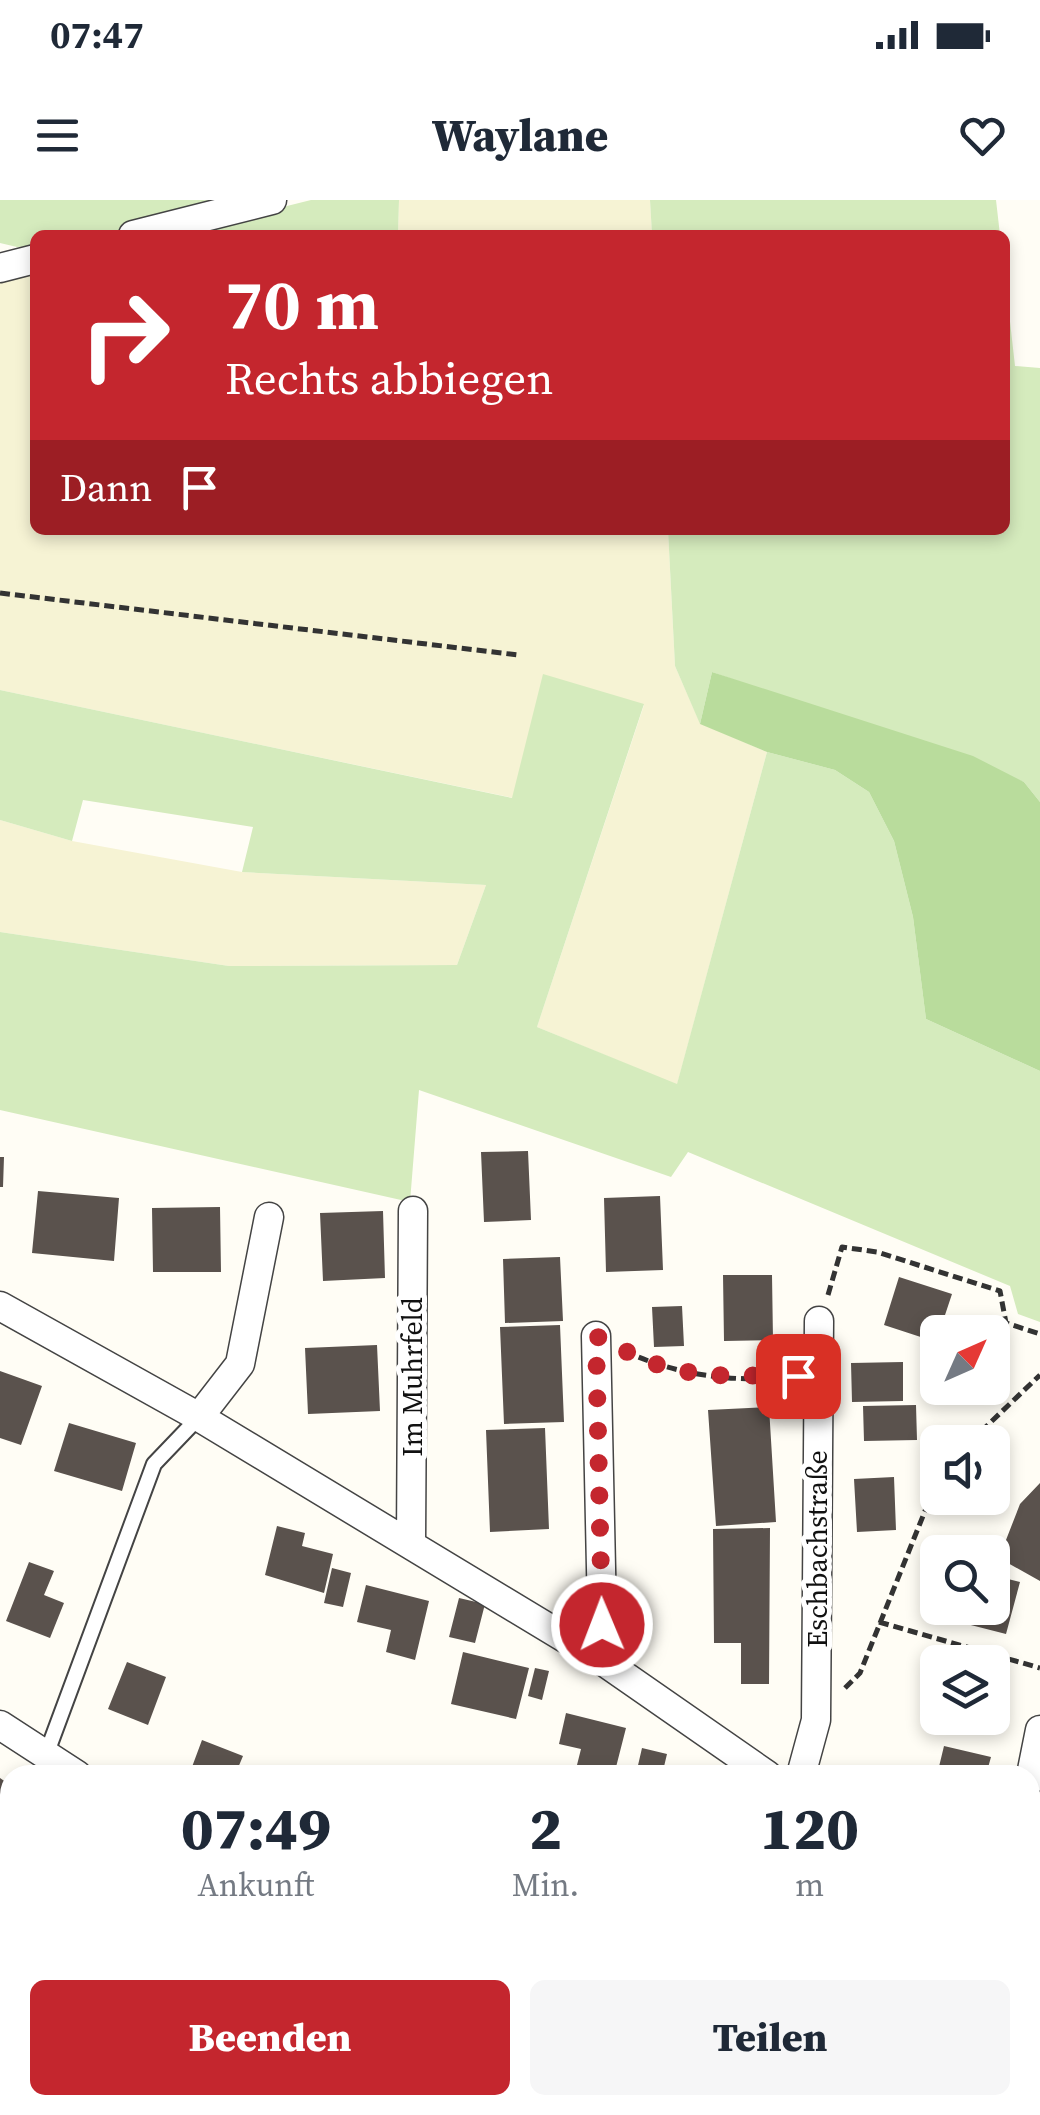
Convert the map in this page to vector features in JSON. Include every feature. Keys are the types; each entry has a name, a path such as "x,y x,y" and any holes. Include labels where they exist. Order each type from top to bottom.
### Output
{"street":[{"path":"153,230 272,200"},
{"path":"0,268 30,261"},
{"name":"Im Muhrfeld","path":"411,1544 413,1210"},
{"path":"199,1417 240,1364 269,1217"},
{"path":"0,1306 199,1417 411,1544 603,1661 754,1765"},
{"name":"Eschbachstraße","path":"804,1765 816,1720 819,1322"},
{"path":"596,1336 603,1661"},
{"path":"0,1725 62,1765"},
{"path":"1033,1765 1040,1730"}],"lane":[{"path":"46,1755 154,1464 199,1417"}],"path":[{"path":"0,593 518,655"},
{"path":"819,1322 842,1247 877,1252 1000,1291 1006,1323 1040,1334"},
{"path":"596,1336 647,1362 701,1375 778,1378 819,1374"},
{"path":"988,1425 1040,1376"},
{"path":"816,1720 860,1672 923,1515"},
{"path":"880,1622 1040,1668"}],"shaded area":[{"path":"399,200 650,200 652,230 398,230"},
{"path":"30,273 30,535 668,535 675,666 700,723 767,752 677,1085 537,1027 644,705 513,798 0,690 0,280"},
{"path":"0,820 72,841 242,872 486,885 457,965 229,966 0,932"}],"green space":[{"path":"0,200 231,200 120,230 30,230 30,246 0,243"},
{"path":"311,200 399,200 398,230 190,230"},
{"path":"650,200 996,200 999,230 652,230"},
{"path":"1010,322 1015,366 1040,368 1040,802 1024,782 712,672 700,724 675,666 668,535 1010,535"},
{"path":"712,672 973,756 1024,782 1040,802 1040,1071 926,1019 913,917 894,841 869,792 835,770 767,752 700,724"},
{"path":"543,674 644,704 537,1027 677,1084 767,752 835,770 869,792 894,841 913,917 926,1019 1040,1071 1040,1322 1018,1314 1010,1286 688,1152 671,1177 419,1090 410,1202 0,1110 0,932 229,966 457,965 486,885 242,872 253,827 83,800 72,841 0,820 0,690 512,798"}],"building":[{"path":"528,1151 531,1220 484,1222 481,1152"},
{"path":"0,1157 4,1157 3,1187 0,1187"},
{"path":"38,1191 119,1198 114,1261 32,1253"},
{"path":"660,1196 663,1270 606,1272 604,1198"},
{"path":"220,1207 221,1272 153,1272 152,1208"},
{"path":"383,1211 385,1278 323,1281 320,1213"},
{"path":"560,1257 563,1321 505,1323 503,1259"},
{"path":"723,1275 772,1275 773,1340 724,1341"},
{"path":"899,1277 952,1294 945,1315 920,1315 920,1337 884,1325"},
{"path":"682,1306 684,1346 654,1347 652,1307"},
{"path":"560,1325 564,1422 504,1424 500,1327"},
{"path":"377,1345 380,1411 308,1414 305,1348"},
{"path":"903,1362 903,1401 852,1402 851,1363"},
{"path":"0,1371 42,1386 21,1445 0,1438"},
{"path":"916,1405 917,1440 864,1441 863,1406"},
{"path":"769,1407 776,1522 716,1526 708,1410"},
{"path":"69,1423 136,1443 122,1491 54,1471"},
{"path":"545,1428 549,1529 490,1532 486,1430"},
{"path":"894,1477 896,1530 857,1532 854,1479"},
{"path":"1040,1483 1040,1581 1010,1564 1008,1535 1020,1504"},
{"path":"277,1526 305,1533 302,1546 333,1554 324,1593 265,1575"},
{"path":"770,1528 769,1684 741,1684 741,1643 714,1643 713,1529"},
{"path":"29,1562 54,1571 44,1595 64,1603 50,1638 6,1621"},
{"path":"332,1568 351,1573 343,1607 324,1603"},
{"path":"1010,1580 1020,1582 1010,1619"},
{"path":"366,1585 429,1601 415,1660 386,1652 391,1630 357,1622"},
{"path":"459,1598 485,1604 475,1643 449,1637"},
{"path":"971,1625 1008,1625 1006,1634"},
{"path":"463,1652 529,1668 516,1719 451,1704"},
{"path":"127,1662 166,1677 148,1725 108,1709"},
{"path":"535,1668 549,1671 542,1700 528,1696"},
{"path":"566,1713 626,1728 617,1765 577,1765 581,1749 559,1744"},
{"path":"202,1740 243,1756 239,1765 193,1765"},
{"path":"944,1746 991,1757 989,1765 939,1765"},
{"path":"642,1748 667,1754 664,1765 638,1765"}],"route":[{"path":"602,1625 596,1336 647,1362 701,1375 798,1376"}]}
